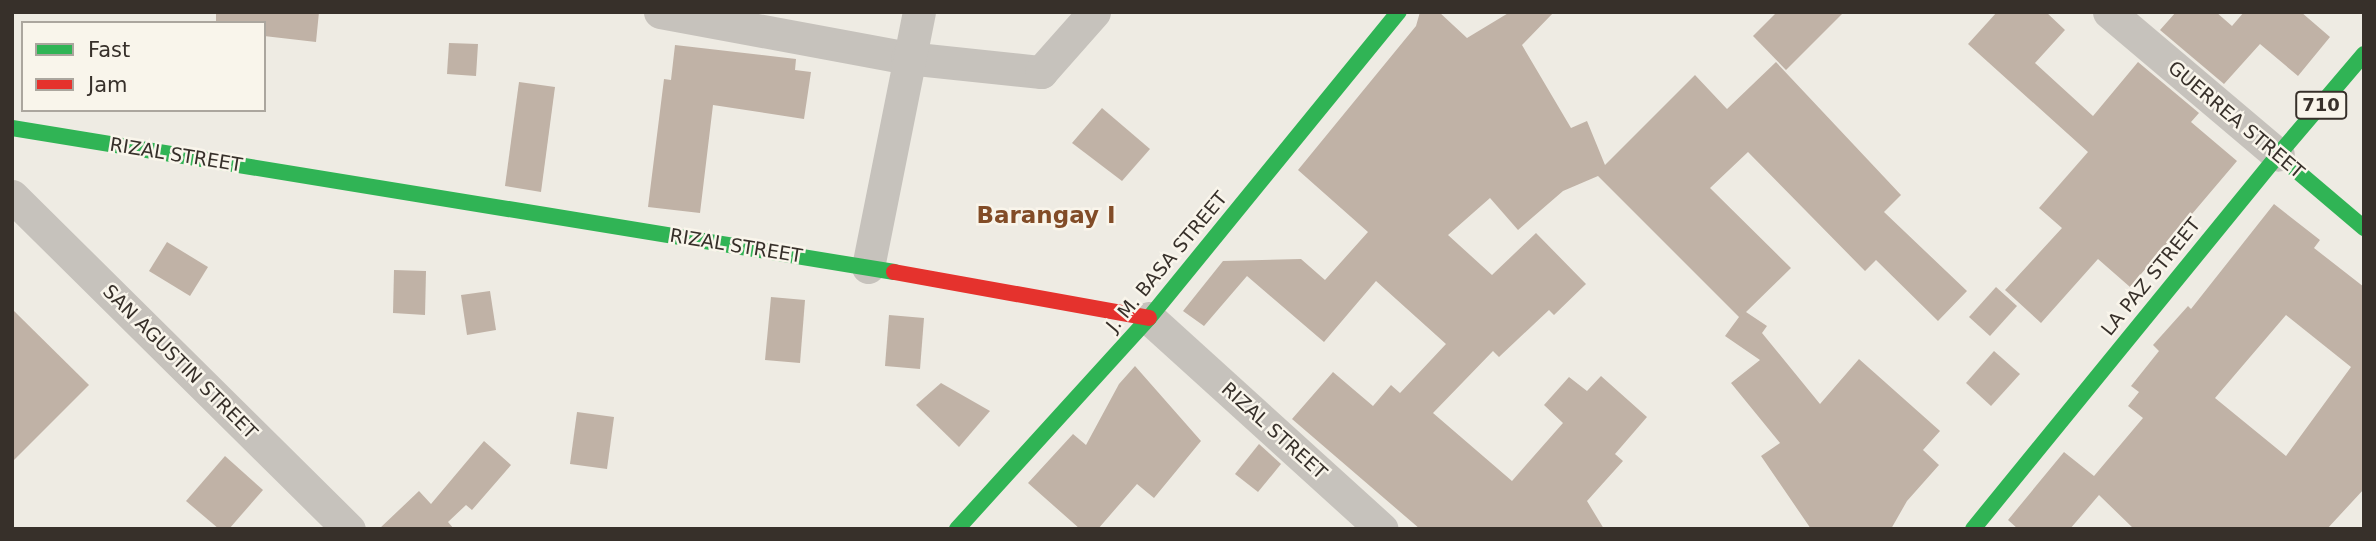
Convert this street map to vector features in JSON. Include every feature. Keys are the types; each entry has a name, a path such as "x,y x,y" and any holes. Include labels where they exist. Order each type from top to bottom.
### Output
{"street":[{"path":"660,12 728,17 907,58 1041,72 1094,12"},
{"path":"868,267 907,58 919,12"},
{"name":"J. M. BASA STREET","path":"957,529 1149,318 1399,12"},
{"name":"GUERREA STREET","path":"2109,12 2364,228"},
{"name":"LA PAZ STREET","path":"1973,529 2364,54"},
{"name":"RIZAL STREET","path":"12,128 868,267 1149,318 1382,529"},
{"name":"SAN AGUSTIN STREET","path":"12,196 349,529"}],"building":[{"path":"216,12 319,12 316,42 266,36 266,21 216,21"},
{"path":"1420,12 1439,12 1467,38 1510,12 1554,12 1522,45 1571,128 1587,121 1605,165 1695,75 1727,109 1776,62 1901,195 1884,212 1967,291 1938,321 1876,260 1865,271 1748,152 1710,188 1791,268 1746,312 1767,326 1762,333 1820,404 1859,359 1940,431 1923,450 1939,465 1907,501 1891,529 1811,529 1761,456 1780,443 1731,383 1760,360 1725,336 1739,317 1598,176 1563,191 1518,230 1490,198 1448,235 1492,275 1536,233 1586,284 1554,315 1549,310 1499,357 1493,351 1433,413 1512,481 1563,423 1544,405 1569,377 1587,391 1601,376 1647,417 1615,454 1623,461 1587,501 1604,529 1420,529 1292,419 1333,372 1373,406 1391,385 1400,393 1446,344 1376,281 1324,342 1247,276 1204,326 1183,311 1223,261 1301,259 1325,280 1368,232 1298,170 1416,26"},
{"path":"1777,12 1844,12 1786,70 1753,36"},
{"path":"1997,12 2046,12 2065,30 2035,63 2093,116 2138,62 2199,113 2191,122 2237,161 2130,287 2098,259 2041,323 2005,290 2062,228 2039,208 2088,152 1968,44"},
{"path":"2176,12 2216,12 2232,26 2244,12 2301,12 2330,37 2298,76 2260,44 2224,84 2160,30"},
{"path":"449,43 478,44 476,76 447,74"},
{"path":"675,45 796,59 795,70 811,72 804,119 713,105 700,213 648,207 664,79 671,80"},
{"path":"519,82 555,87 541,192 505,186"},
{"path":"1102,108 1150,149 1122,181 1072,143"},
{"path":"2274,204 2320,240 2314,248 2364,287 2364,489 2327,529 2134,529 2099,495 2070,529 2018,529 2008,520 2064,452 2094,476 2143,418 2128,406 2139,392 2131,386 2159,351 2153,345 2188,306 2191,309","holes":["2286,315 2351,367 2286,456 2215,398"]},
{"path":"167,242 208,267 190,296 149,271"},
{"path":"394,270 426,271 425,315 393,313"},
{"path":"1996,287 2017,306 1990,336 1969,317"},
{"path":"490,291 496,330 467,335 461,295"},
{"path":"771,297 805,300 800,363 765,360"},
{"path":"12,309 89,385 12,462"},
{"path":"889,315 924,318 920,369 885,366"},
{"path":"1994,351 2020,374 1991,406 1966,383"},
{"path":"1135,366 1201,441 1154,498 1137,484 1098,529 1080,529 1028,483 1073,434 1086,445 1119,384"},
{"path":"941,383 990,411 959,447 916,405"},
{"path":"577,412 614,417 607,469 570,464"},
{"path":"484,441 511,465 472,510 466,505 448,522 454,529 379,529 419,491 431,504"},
{"path":"1259,444 1281,464 1258,492 1235,474"},
{"path":"225,456 263,490 229,529 219,529 186,501"}],"traffic: fast":[{"path":"957,529 1149,318 1399,12"},
{"path":"2364,54 2278,155 2364,228"},
{"path":"12,128 894,272"},
{"path":"1973,529 2278,155"}],"traffic: jam":[{"path":"894,272 1149,318"}],"district":[{"name":"Barangay I","path":"1046,215"}]}
